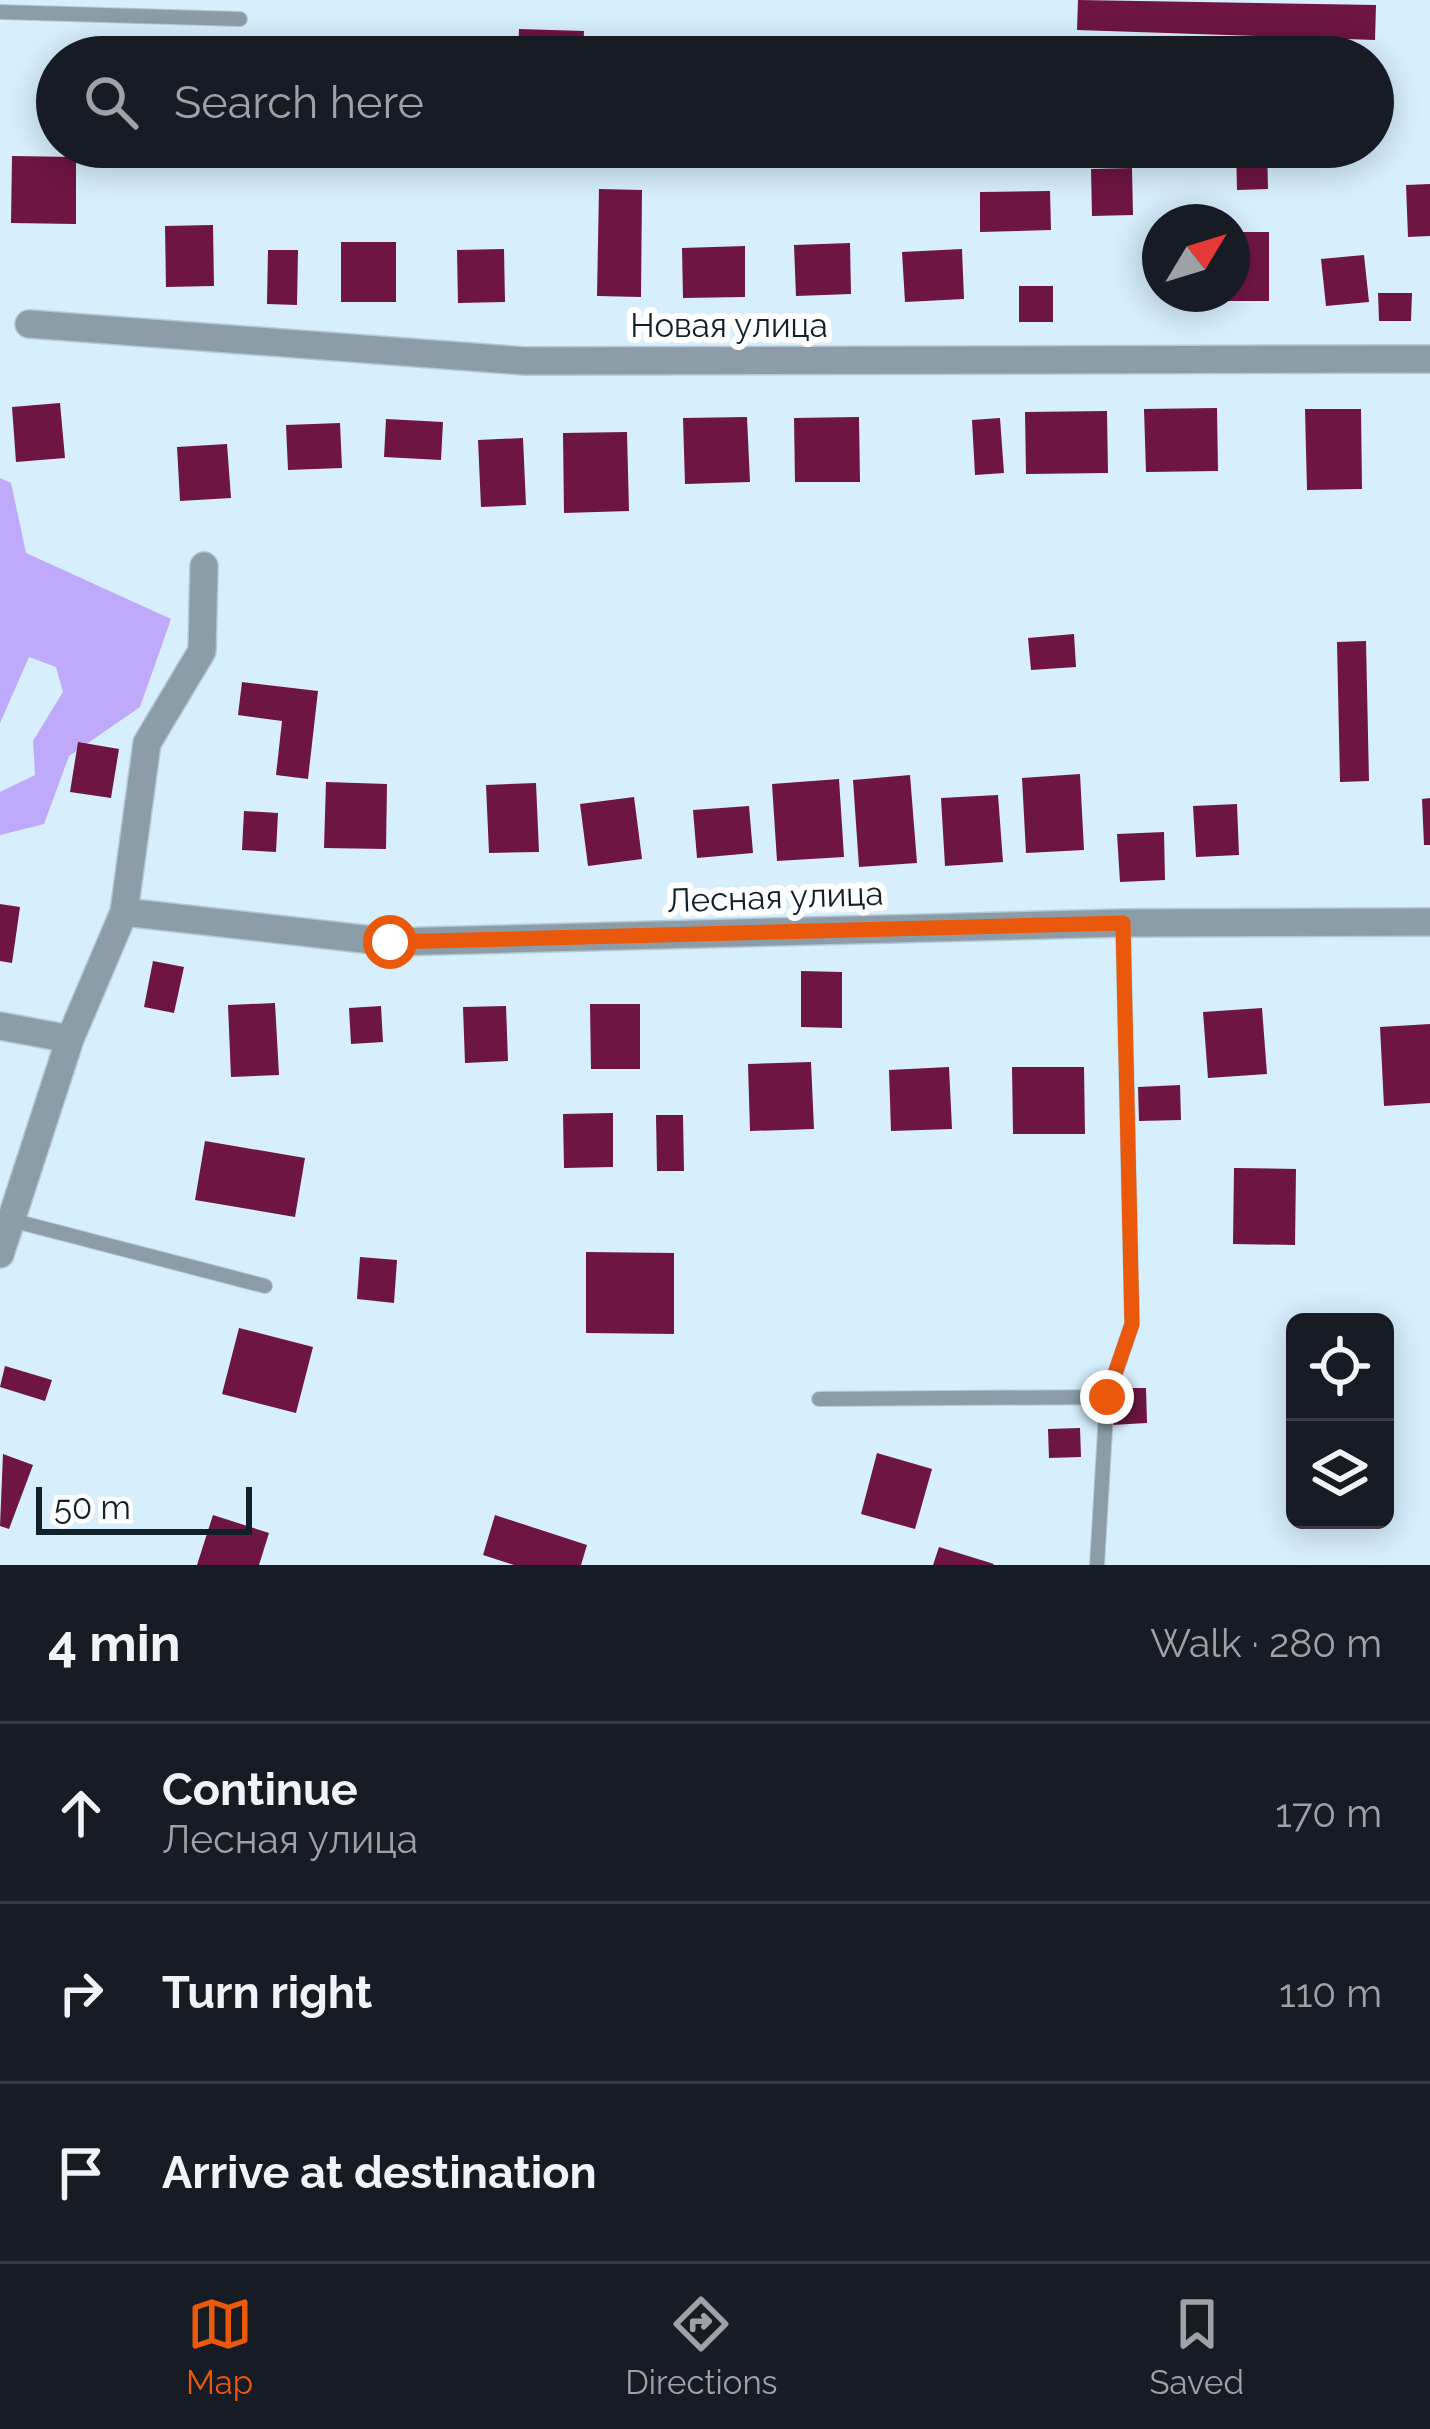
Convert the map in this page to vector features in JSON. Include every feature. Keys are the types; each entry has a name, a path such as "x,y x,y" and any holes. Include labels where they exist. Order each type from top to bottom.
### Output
{"street":[{"name":"Новая улица","path":"29,324 525,361 1430,359"},
{"path":"0,1254 70,1039 124,912 147,742 202,651 204,566"},
{"name":"Лесная улица","path":"124,912 390,942 1123,923 1430,922"},
{"path":"0,1026 70,1039"}],"lane":[{"path":"0,12 240,19"},
{"path":"1096,1565 1107,1397 1132,1324 1123,923"},
{"path":"11,1220 266,1286"},
{"path":"819,1399 1107,1397"}],"shaded area":[{"path":"0,478 11,483 26,553 171,619 140,707 69,756 44,824 0,835 0,792 35,775 33,741 63,692 56,667 29,657 0,723"}],"building":[{"path":"1078,0 1376,5 1375,36 1077,30"},
{"path":"519,29 584,31 584,36 519,36"},
{"path":"12,156 36,156 36,168 76,168 76,224 11,223"},
{"path":"1132,168 1133,215 1092,216 1091,169"},
{"path":"1236,168 1268,168 1268,189 1237,190"},
{"path":"1430,184 1430,236 1408,237 1406,185"},
{"path":"599,189 642,190 641,297 597,296"},
{"path":"1050,191 1051,230 980,232 980,192"},
{"path":"213,225 214,286 166,287 165,226"},
{"path":"1250,232 1269,232 1269,301 1250,301"},
{"path":"341,242 396,242 396,302 341,302"},
{"path":"850,243 851,294 796,296 794,245"},
{"path":"745,246 745,297 683,298 682,248"},
{"path":"504,249 505,302 458,303 457,250"},
{"path":"962,249 964,299 905,302 902,252"},
{"path":"268,250 298,250 297,305 267,304"},
{"path":"1364,255 1369,302 1326,306 1321,259"},
{"path":"1019,286 1053,286 1053,322 1019,322"},
{"path":"1378,293 1412,293 1411,321 1379,321"},
{"path":"60,403 65,458 16,462 12,407"},
{"path":"1217,408 1218,471 1146,472 1144,409"},
{"path":"1305,409 1361,409 1362,489 1307,490"},
{"path":"1107,411 1108,473 1026,474 1025,412"},
{"path":"747,417 750,482 685,484 683,418"},
{"path":"859,417 860,482 795,482 794,418"},
{"path":"1000,418 1004,473 975,475 972,420"},
{"path":"386,419 443,422 441,460 384,457"},
{"path":"340,423 342,468 288,470 286,425"},
{"path":"627,432 629,511 564,513 563,433"},
{"path":"523,438 526,505 481,507 478,440"},
{"path":"227,444 231,498 180,501 177,447"},
{"path":"1074,634 1076,667 1031,670 1028,638"},
{"path":"1366,641 1369,781 1340,782 1337,642"},
{"path":"242,682 318,691 308,779 276,775 282,721 238,715"},
{"path":"78,742 119,749 111,798 70,792"},
{"path":"1080,774 1084,850 1026,853 1022,778"},
{"path":"910,775 917,863 859,867 853,780"},
{"path":"839,779 844,857 777,861 772,784"},
{"path":"326,782 387,784 386,849 324,848"},
{"path":"536,783 539,852 489,853 486,785"},
{"path":"998,795 1003,862 945,866 941,798"},
{"path":"634,797 642,859 588,866 580,804"},
{"path":"1430,798 1430,845 1424,845 1422,799"},
{"path":"1237,804 1239,855 1196,857 1193,806"},
{"path":"749,806 753,853 697,858 693,810"},
{"path":"244,811 278,813 276,852 242,850"},
{"path":"1164,832 1165,880 1120,882 1117,834"},
{"path":"0,904 20,907 12,963 0,961"},
{"path":"153,961 184,967 174,1013 144,1007"},
{"path":"801,971 842,972 842,1028 801,1027"},
{"path":"275,1003 279,1075 231,1077 228,1005"},
{"path":"590,1004 640,1004 640,1069 591,1069"},
{"path":"381,1006 383,1042 351,1044 349,1008"},
{"path":"506,1006 508,1061 465,1063 463,1007"},
{"path":"1262,1008 1267,1074 1208,1078 1203,1012"},
{"path":"1430,1024 1430,1103 1384,1106 1380,1027"},
{"path":"811,1062 814,1129 750,1131 748,1064"},
{"path":"949,1067 952,1129 891,1131 889,1070"},
{"path":"1012,1067 1084,1067 1085,1134 1013,1134"},
{"path":"1180,1085 1181,1120 1139,1121 1138,1087"},
{"path":"613,1113 613,1167 564,1168 563,1114"},
{"path":"656,1115 683,1115 684,1171 657,1171"},
{"path":"205,1141 305,1158 295,1217 195,1200"},
{"path":"1234,1168 1296,1169 1295,1245 1233,1244"},
{"path":"586,1252 674,1253 674,1334 586,1333"},
{"path":"360,1257 397,1260 394,1303 357,1299"},
{"path":"239,1328 313,1347 296,1413 222,1394"},
{"path":"5,1366 52,1380 45,1401 0,1387"},
{"path":"1112,1388 1146,1388 1147,1423 1112,1425"},
{"path":"1080,1428 1081,1457 1049,1458 1048,1429"},
{"path":"877,1453 932,1469 915,1529 861,1514"},
{"path":"3,1454 33,1465 9,1529 0,1526"},
{"path":"213,1515 269,1533 259,1565 197,1565"},
{"path":"495,1515 587,1545 581,1565 514,1565 483,1555"},
{"path":"939,1547 994,1564 933,1565"}],"route":[{"path":"390,942 1123,923 1132,1324 1107,1397"}]}
